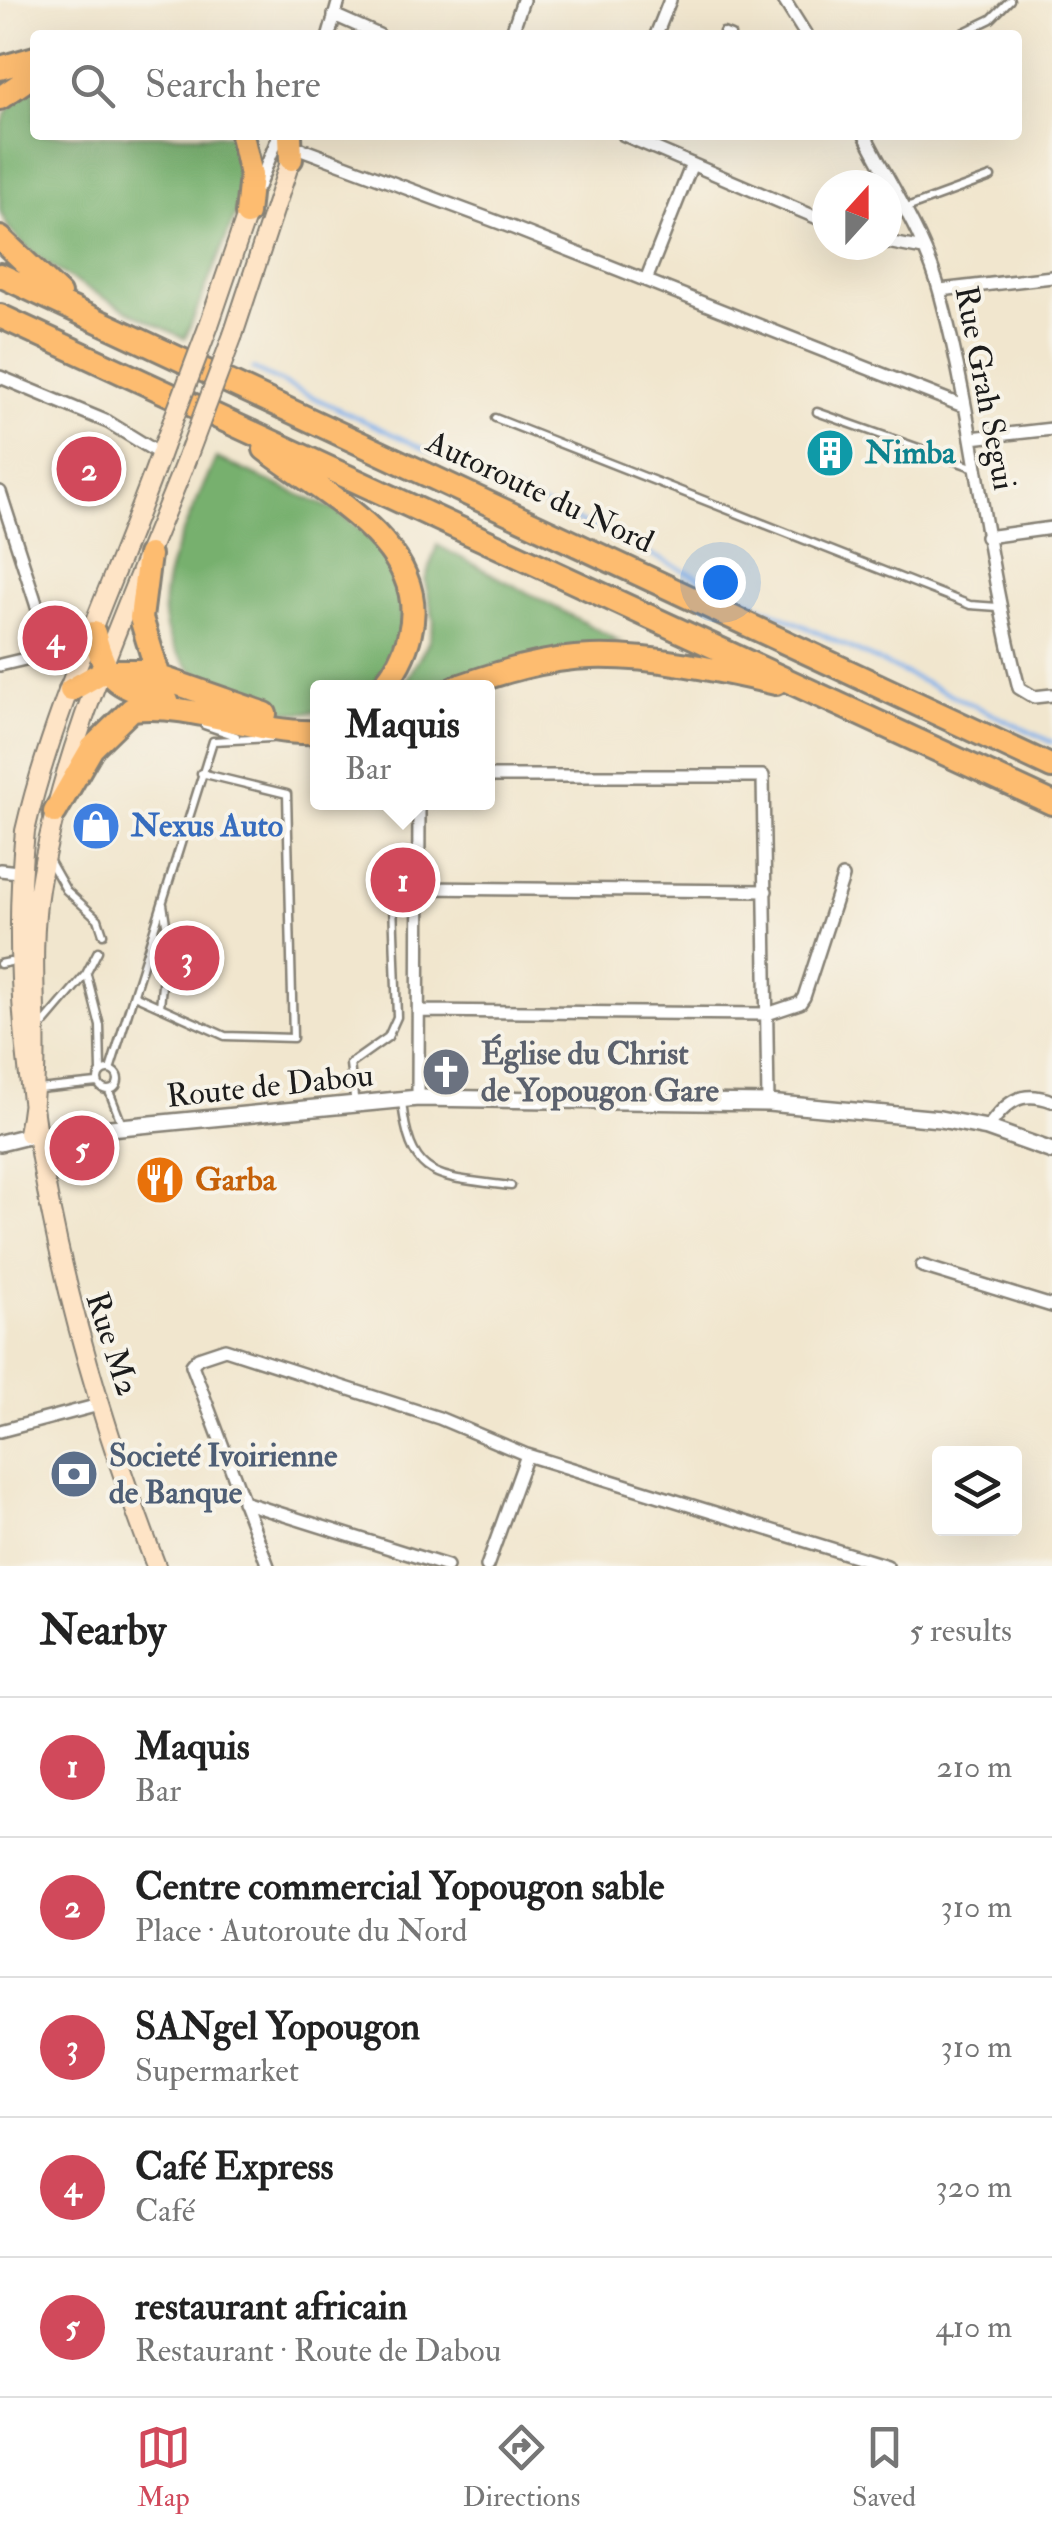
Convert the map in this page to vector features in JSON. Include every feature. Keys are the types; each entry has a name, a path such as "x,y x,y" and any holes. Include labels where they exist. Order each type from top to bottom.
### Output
{"highway":[{"path":"0,68 30,59"},
{"path":"0,98 30,77"},
{"path":"243,140 250,175 247,214"},
{"path":"0,238 81,312"},
{"name":"Autoroute du Nord","path":"0,275 1052,767"},
{"name":"Autoroute du Nord","path":"0,316 814,690 1052,804"},
{"path":"235,426 374,531 404,572 414,616 398,666 387,680"},
{"path":"149,555 141,618 158,674"},
{"path":"94,633 104,671 129,688 201,719"},
{"path":"478,680 501,672 591,656 640,659 814,690"},
{"path":"72,690 104,671 158,674 271,716 310,718"},
{"path":"55,812 78,770 114,723 132,709 152,706 201,719 308,733"}],"main road":[{"path":"28,1136 38,1089 33,1036 33,943 55,812 104,671 233,336 295,144"},
{"name":"Rue M2","path":"156,1566 63,1291 15,1085 5,963 9,871 43,764 247,214"}],"street":[{"path":"329,27 339,0"},
{"path":"512,30 523,0"},
{"path":"658,30 670,0"},
{"path":"784,0 803,30"},
{"path":"247,214 277,140"},
{"path":"636,140 812,216"},
{"name":"Rue Grah Segui","path":"868,140 882,170"},
{"path":"295,144 963,406"},
{"path":"646,280 692,164"},
{"name":"Rue Grah Segui","path":"902,209 940,290 998,607 1019,688 1025,695 1052,695"},
{"path":"902,245 922,249"},
{"path":"940,290 1052,277"},
{"path":"0,377 108,422 162,450"},
{"path":"970,438 1052,429"},
{"path":"0,492 50,647 46,654 0,665"},
{"path":"986,537 1052,528"},
{"path":"495,776 763,776 768,1103"},
{"path":"410,1099 419,1012 419,810"},
{"path":"419,1012 767,1014 800,1003 804,997 843,877"},
{"path":"419,888 766,891"},
{"path":"986,1128 1008,1102 1025,1094 1052,1101"},
{"name":"Route de Dabou","path":"0,1143 28,1136 410,1099 768,1103 940,1119 986,1128 1052,1151"},
{"name":"Route de Dabou","path":"0,1128 28,1136"},
{"path":"922,1266 1052,1306"},
{"path":"268,1566 192,1366 198,1358 225,1350 439,1418 527,1455 887,1566"},
{"path":"0,1431 99,1405"},
{"path":"487,1566 527,1455"},
{"path":"243,1502 447,1566"}],"lane":[{"path":"968,30 991,19 1010,0"},
{"path":"902,209 992,177"},
{"path":"817,412 974,468"},
{"path":"494,418 970,605 998,607"},
{"path":"201,719 236,737"},
{"path":"98,1083 134,995 213,741 201,719"},
{"path":"213,741 308,733"},
{"path":"134,995 224,1036 294,1038 287,794 201,773"},
{"path":"46,853 66,890 98,919 103,934"},
{"path":"160,1007 166,942 162,898"},
{"path":"356,1106 350,1064 388,1037 398,1018 393,903"},
{"path":"153,932 166,942"},
{"path":"33,1036 86,974 98,951"},
{"path":"86,974 100,1026 105,1071 118,1083 109,1091"},
{"path":"38,1089 98,1083 109,1091 124,1128"},
{"path":"410,1099 411,1151 422,1168 437,1176 512,1186"}],"green space":[{"path":"30,90 30,140 235,140 245,174 238,209 185,339 79,284 27,247 9,228 0,209 0,149 4,118"},
{"path":"216,458 337,511 370,537 400,576 402,643 377,680 310,680 310,712 293,712 245,700 190,668 171,642 164,614 166,584 187,522"},
{"path":"437,545 619,641 503,665 456,680 407,680 428,643 434,622 425,581"}],"waterway":[{"path":"253,369 1052,742"}],"place":[{"name":"Nimba","path":"830,453"},
{"name":"Centre commercial Yopougon sable","path":"89,469"},
{"name":"Café Express","path":"55,638"},
{"name":"Nexus Auto","path":"96,826"},
{"name":"Maquis","path":"403,880"},
{"name":"SANgel Yopougon","path":"187,958"},
{"name":"Église du Christ de Yopougon Gare","path":"446,1072"},
{"name":"restaurant africain","path":"82,1148"},
{"name":"Garba","path":"160,1180"},
{"name":"Societé Ivoirienne de Banque","path":"74,1474"}]}
